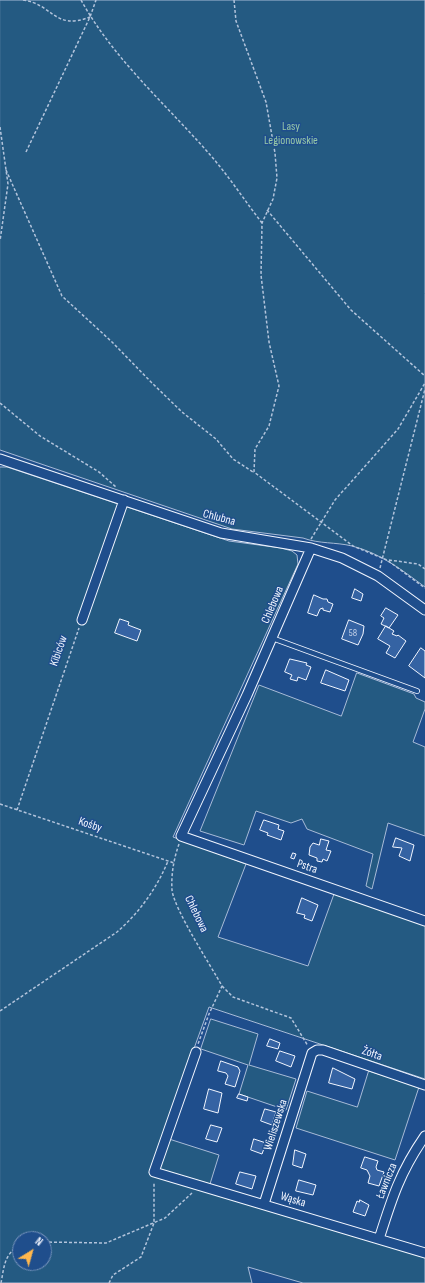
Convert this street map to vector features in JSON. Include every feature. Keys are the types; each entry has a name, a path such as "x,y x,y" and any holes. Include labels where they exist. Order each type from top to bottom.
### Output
{"street":[{"name":"Chlubna","path":"0,459 221,533 309,547 342,558 378,576 425,610"},
{"path":"82,620 124,500"},
{"name":"Chlebowa","path":"181,836 272,638 309,547"},
{"name":"Pstra","path":"181,836 425,921"},
{"name":"Żółta","path":"312,1053 317,1050 323,1050 425,1085"},
{"path":"154,1172 196,1052"},
{"name":"Wieliszewska","path":"264,1204 312,1053"},
{"name":"Ławnicza","path":"379,1239 395,1188 409,1159 425,1136"},
{"name":"Wąska","path":"154,1172 425,1253"}],"lane":[{"path":"272,638 418,691"}],"path":[{"path":"23,0 32,1 62,20 77,22 90,17"},
{"path":"81,0 90,17 129,68 212,158 262,223"},
{"path":"26,152 90,17 96,0"},
{"path":"234,0 236,21 266,102 275,153 277,178 272,199 262,223 261,275 269,342 279,386 269,426 255,449 254,472"},
{"path":"0,128 8,184 0,241"},
{"path":"6,170 62,296 112,342 157,388 216,439 233,459 254,472 354,546 387,560 425,588"},
{"path":"267,210 351,310 425,376"},
{"path":"309,547 321,522 335,500 398,428 425,383"},
{"path":"378,576 425,389"},
{"path":"0,403 40,436 99,472 116,487"},
{"path":"387,560 418,564 425,569"},
{"name":"Kibiców","path":"17,810 82,620"},
{"name":"Kośby","path":"0,804 174,863"},
{"name":"Chlebowa","path":"181,836 174,863 172,891 181,913 222,986"},
{"path":"0,1011 112,935 133,918 162,876 168,861"},
{"path":"196,1052 209,1014 222,986 233,997 291,1018 312,1053"},
{"path":"109,1283 113,1275 141,1257 154,1223 154,1172"},
{"path":"52,1242 106,1243 164,1218 199,1186"},
{"path":"2,1283 5,1260 12,1249"}],"green space":[{"name":"Lasy Legionowskie","path":"0,0 425,0 425,587 390,563 362,549 303,538 232,529 0,450"},
{"path":"0,467 7,467 229,541 281,548 292,551 297,555 298,564 173,837 246,864 218,937 308,966 334,894 425,925 425,1079 209,1007 149,1173 425,1256 425,1283 303,1283 248,1267 252,1283 0,1283"},
{"path":"357,673 414,694 416,698 425,702 425,709 413,742 425,747 425,836 388,823 372,889 366,886 373,854 307,829 302,819 291,823 256,811 244,845 200,831 259,685 341,716"},
{"path":"211,1019 258,1034 249,1065 296,1079 286,1110 239,1094 248,1065 201,1049"},
{"path":"369,1071 419,1087 395,1160 296,1128 307,1091 357,1107"},
{"path":"169,1139 219,1155 210,1184 159,1169"}],"building":[{"path":"355,589 363,594 361,601 352,598"},
{"path":"314,595 327,599 328,602 333,604 330,612 323,610 323,608 320,609 317,616 308,613"},
{"path":"386,608 398,615 389,628 381,624 384,618 381,616"},
{"path":"120,619 129,622 128,625 141,630 137,641 115,633"},
{"path":"349,620 364,626 363,634 358,645 342,639"},
{"path":"386,626 394,631 392,634 398,635 406,641 395,658 386,653 390,646 378,639"},
{"path":"421,648 425,651 425,678 409,666"},
{"path":"290,659 307,663 306,665 311,667 306,680 298,677 297,681 290,679 292,675 285,672"},
{"path":"326,670 349,680 345,691 321,683"},
{"path":"264,820 279,825 278,829 284,831 281,840 267,835 268,833 260,830"},
{"path":"396,838 414,845 410,861 399,856 402,848 393,847"},
{"path":"321,839 329,841 326,850 331,851 327,861 323,859 322,862 317,861 317,858 309,855 310,847 313,843 319,845"},
{"path":"293,853 296,854 294,859 291,858"},
{"path":"302,898 318,905 312,921 304,918 305,915 297,913"},
{"path":"270,1039 280,1043 278,1049 267,1046"},
{"path":"280,1051 295,1056 291,1067 276,1061"},
{"path":"221,1061 238,1067 240,1071 235,1087 225,1084 228,1076 226,1073 218,1071"},
{"path":"333,1068 355,1079 352,1089 329,1083"},
{"path":"209,1089 222,1093 218,1113 204,1109"},
{"path":"239,1094 248,1097 247,1101 237,1098"},
{"path":"265,1109 276,1112 272,1125 261,1121"},
{"path":"211,1125 222,1128 217,1142 206,1139"},
{"path":"254,1139 266,1143 262,1154 251,1150"},
{"path":"295,1150 306,1154 302,1168 293,1165"},
{"path":"365,1157 378,1161 376,1167 377,1170 384,1172 379,1186 368,1183 370,1176 367,1170 361,1168"},
{"path":"240,1172 256,1176 252,1189 236,1184"},
{"path":"299,1180 316,1185 313,1195 296,1191"},
{"path":"360,1200 369,1205 365,1216 353,1212 357,1201 359,1202"}]}
